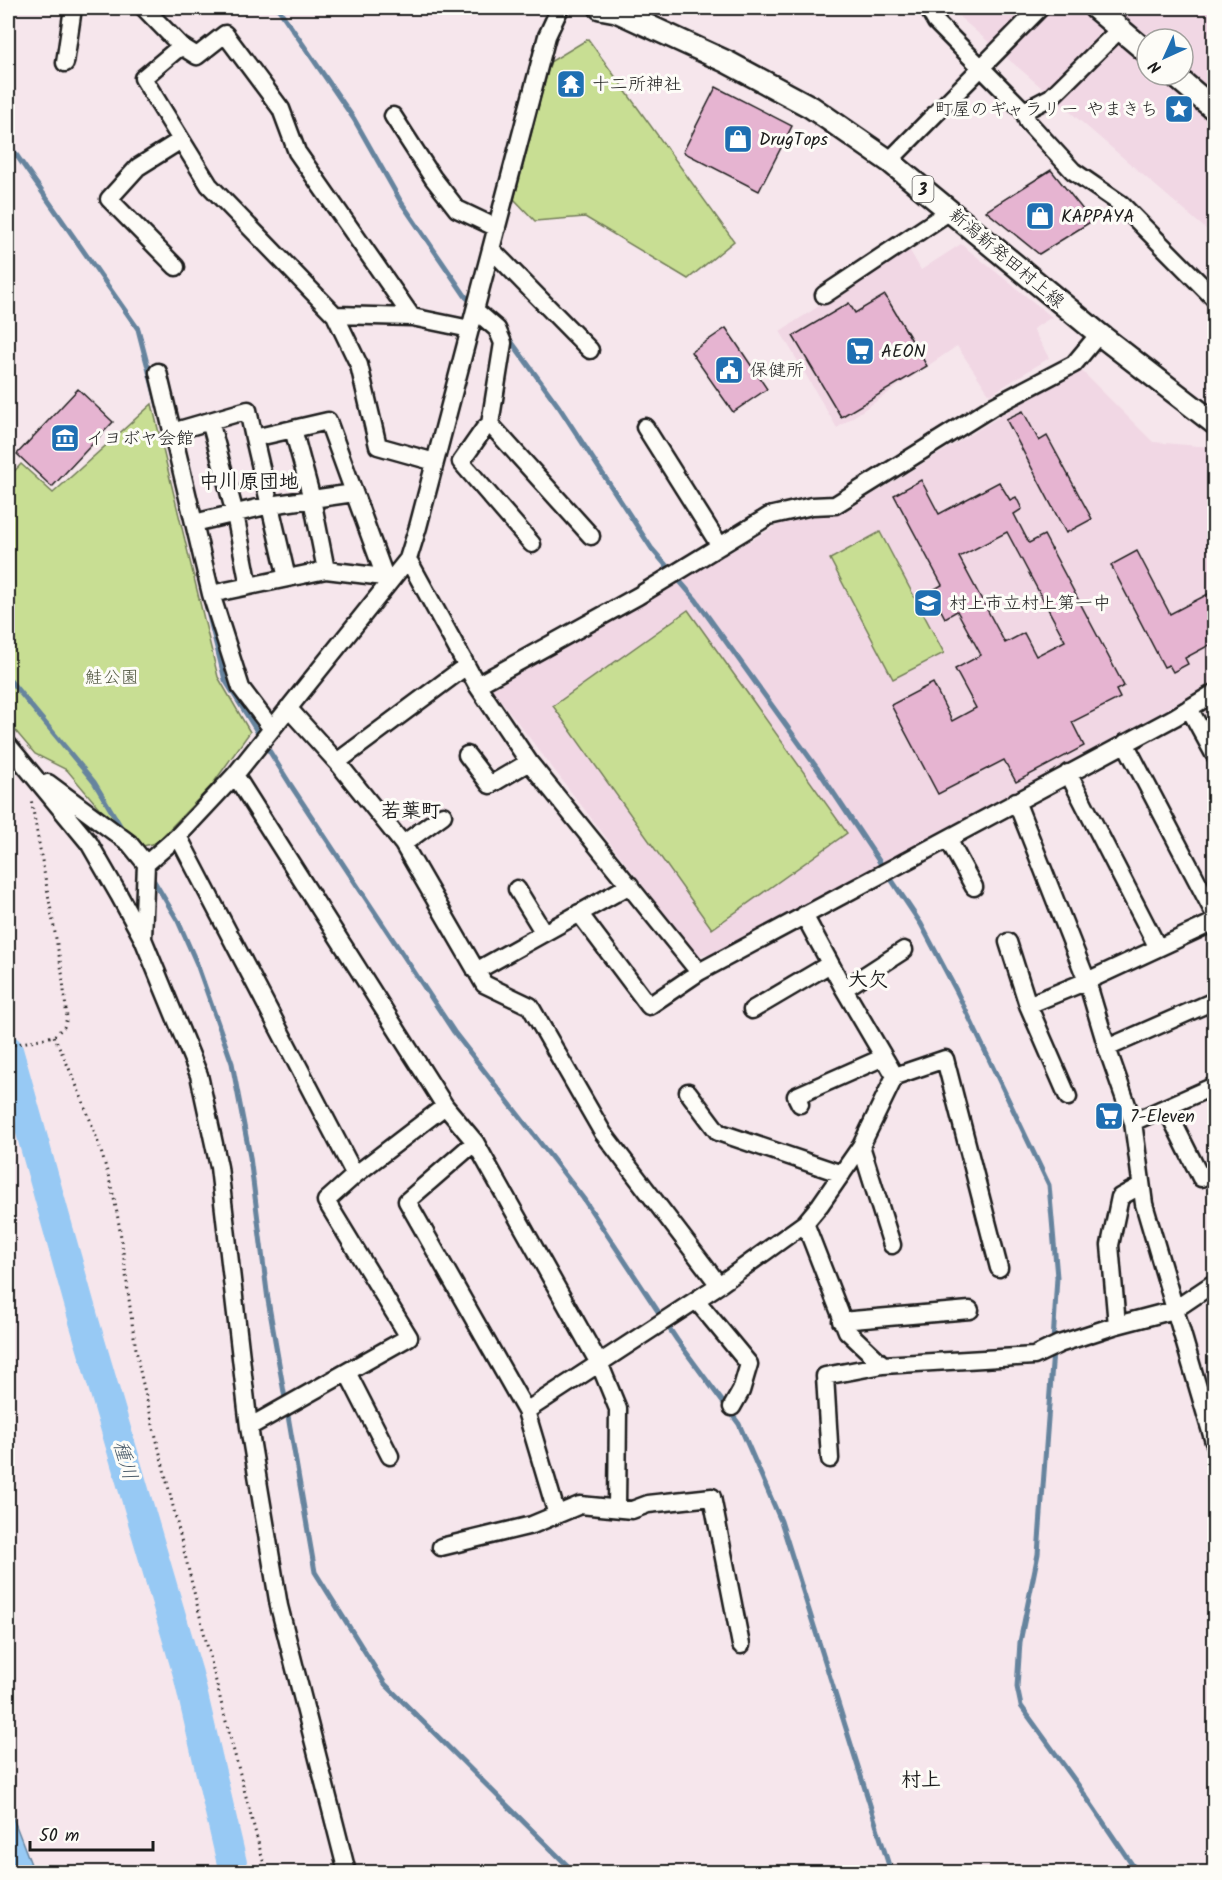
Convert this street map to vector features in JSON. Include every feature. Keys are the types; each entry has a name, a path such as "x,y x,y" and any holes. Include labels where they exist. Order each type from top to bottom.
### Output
{"main road":[{"name":"新潟新発田村上線","path":"600,8 616,11 727,62 811,107 889,161 1099,334 1215,423"},
{"path":"1095,8 1135,42"},
{"path":"1188,87 1215,109"}],"street":[{"path":"65,63 73,8"},
{"path":"144,8 181,46 197,56 225,34 281,109 297,152 412,317"},
{"path":"146,864 177,836 235,775 388,578 408,559 547,36 560,8"},
{"path":"928,8 936,22 1024,111 1028,122 1073,171 1121,204 1215,298"},
{"path":"889,161 1040,8"},
{"path":"1024,111 1051,97 1120,29"},
{"path":"181,46 143,78 209,185 335,315 358,365 378,446 435,462"},
{"path":"393,116 433,178 457,209 497,228"},
{"path":"176,267 108,199 138,167 181,140"},
{"path":"824,295 950,211"},
{"path":"491,249 590,350"},
{"path":"475,310 497,329 502,343 490,424 461,462 532,544"},
{"path":"335,315 412,317 470,329"},
{"path":"477,685 638,596 769,516 812,506 835,505 992,407 1074,364 1099,334"},
{"path":"158,372 211,594 241,688 272,729"},
{"path":"172,432 248,410 287,578"},
{"path":"210,421 234,514 249,586"},
{"path":"254,438 328,421 388,578"},
{"path":"490,424 591,536"},
{"path":"645,427 720,546"},
{"path":"294,429 312,499 326,570"},
{"path":"194,523 270,505 354,493"},
{"path":"408,559 477,685 529,762 699,972"},
{"path":"211,594 326,570 388,578"},
{"path":"337,762 466,666"},
{"path":"579,913 649,1006 699,972 1215,693"},
{"path":"288,708 337,762 403,844 484,984 530,1006 603,1133 719,1285"},
{"path":"1189,708 1215,754"},
{"path":"1125,742 1215,913"},
{"path":"8,745 89,843 142,939 199,1075 216,1155 249,1427 279,1606 347,1872"},
{"path":"467,755 490,785 529,762"},
{"path":"26,766 129,843 146,864 142,939"},
{"path":"1068,773 1158,948"},
{"path":"235,775 445,1106 475,1142 600,1365 618,1409 617,1508"},
{"path":"1016,801 1087,981 1133,1122 1140,1186 1174,1310 1215,1442"},
{"path":"403,844 443,815"},
{"path":"177,836 355,1175"},
{"path":"948,839 974,887"},
{"path":"476,970 630,885"},
{"path":"517,889 544,933"},
{"path":"804,915 895,1076"},
{"path":"1028,1005 1087,981 1215,922"},
{"path":"1008,942 1028,1005 1068,1097"},
{"path":"844,989 904,951"},
{"path":"752,1010 830,964"},
{"path":"1107,1048 1215,1002"},
{"path":"800,1104 796,1096 884,1057"},
{"path":"526,1411 600,1365 719,1285 805,1223 861,1146 895,1076 945,1059 999,1268"},
{"path":"1133,1122 1215,1086"},
{"path":"688,1092 718,1132 842,1174"},
{"path":"249,1427 409,1337 326,1201 355,1175 445,1106"},
{"path":"1166,1108 1201,1178 1215,1172"},
{"path":"475,1142 407,1202 526,1411 556,1515"},
{"path":"861,1146 892,1245"},
{"path":"1117,1325 1110,1245 1120,1197 1140,1186"},
{"path":"805,1223 841,1321 847,1331 883,1365"},
{"path":"830,1459 825,1376 883,1365 1034,1356 1059,1344 1174,1310 1215,1283"},
{"path":"696,1300 749,1364 741,1391 732,1407"},
{"path":"841,1321 970,1311"},
{"path":"347,1372 390,1456"},
{"path":"441,1547 532,1525 580,1505 632,1510 648,1503 711,1497 741,1645"}],"path":[{"path":"8,1046 54,1036 64,1027 67,1018 62,972 26,766"},
{"path":"54,1036 79,1089 104,1159 124,1259 135,1348 142,1380 223,1710 266,1872"}],"shaded area":[{"path":"949,8 1214,8 1214,236"},
{"path":"961,244 1052,317 1033,329 1049,358 990,395 957,346 837,428 780,331 909,249 921,270"},
{"name":"村上市立村上第一中","path":"1079,368 1153,442 1210,447 1214,457 1214,681 1162,712 715,954 697,956 492,689 778,525 817,511 844,512"}],"green space":[{"path":"588,39 734,241 688,279 585,217 535,221 514,199 550,62"},
{"name":"鮭公園","path":"152,404 218,677 250,732 212,785 156,843 143,846 117,829 67,770 35,754 8,722 8,478 21,464 53,493"},
{"path":"880,532 944,653 893,679 830,559"},
{"path":"688,610 847,833 712,929 553,706"}],"water":[{"path":"8,1805 34,1872 8,1872"}],"building":[{"name":"DrugTops","path":"716,87 792,126 759,191 683,152"},
{"name":"KAPPAYA","path":"1051,170 1092,221 1039,254 986,211"},
{"name":"AEON","path":"885,295 927,366 841,417 793,336 849,303 855,313"},
{"name":"保健所","path":"726,328 767,389 733,412 691,352"},
{"name":"イヨボヤ会館","path":"78,389 113,422 52,487 17,454"},
{"path":"1023,411 1039,441 1047,436 1092,519 1066,533 1006,419"},
{"path":"921,480 939,514 999,482 1010,500 1016,497 1022,509 1014,514 1029,543 1044,535 1124,686 1116,690 1120,698 1072,722 1084,746 1016,782 1004,760 938,794 891,705 933,683 952,721 976,708 955,669 981,655 957,611 945,618 931,591 942,585 894,495","holes":["1007,532 1065,641 1036,656 1024,633 1005,643 959,557"]},
{"path":"1137,551 1170,614 1210,593 1215,602 1215,642 1185,658 1188,664 1173,672 1169,665 1164,667 1111,565"}],"waterway":[{"path":"278,8 354,119 401,202 466,297 473,303"},
{"path":"8,143 138,329 158,406"},
{"path":"508,337 559,407 652,549 696,600 817,768 921,924 957,992 1049,1185 1057,1277 1053,1342"},
{"path":"207,608 225,680 290,784 454,1032 583,1198 677,1340 739,1424 781,1521 891,1872"},
{"path":"8,678 94,782 124,832"},
{"path":"151,876 178,921 197,964 232,1063 250,1157 268,1300 315,1572 385,1684 574,1872"},
{"name":"種川","path":"8,1050 84,1321 188,1674 234,1872"},
{"path":"1053,1351 1038,1554 1020,1642 1017,1687 1021,1706 1137,1872"}],"place":[{"name":"十二所神社","path":"571,84"},
{"name":"町屋のギャラリー やまきち","path":"1179,109"},
{"name":"DrugTops","path":"738,139"},
{"name":"KAPPAYA","path":"1040,216"},
{"name":"AEON","path":"860,351"},
{"name":"保健所","path":"729,370"},
{"name":"イヨボヤ会館","path":"65,438"},
{"name":"村上市立村上第一中","path":"928,603"},
{"name":"7-Eleven","path":"1109,1116"}],"district":[{"name":"中川原団地","path":"249,481"},
{"name":"若葉町","path":"411,810"},
{"name":"大欠","path":"868,979"},
{"name":"村上","path":"921,1779"}]}
